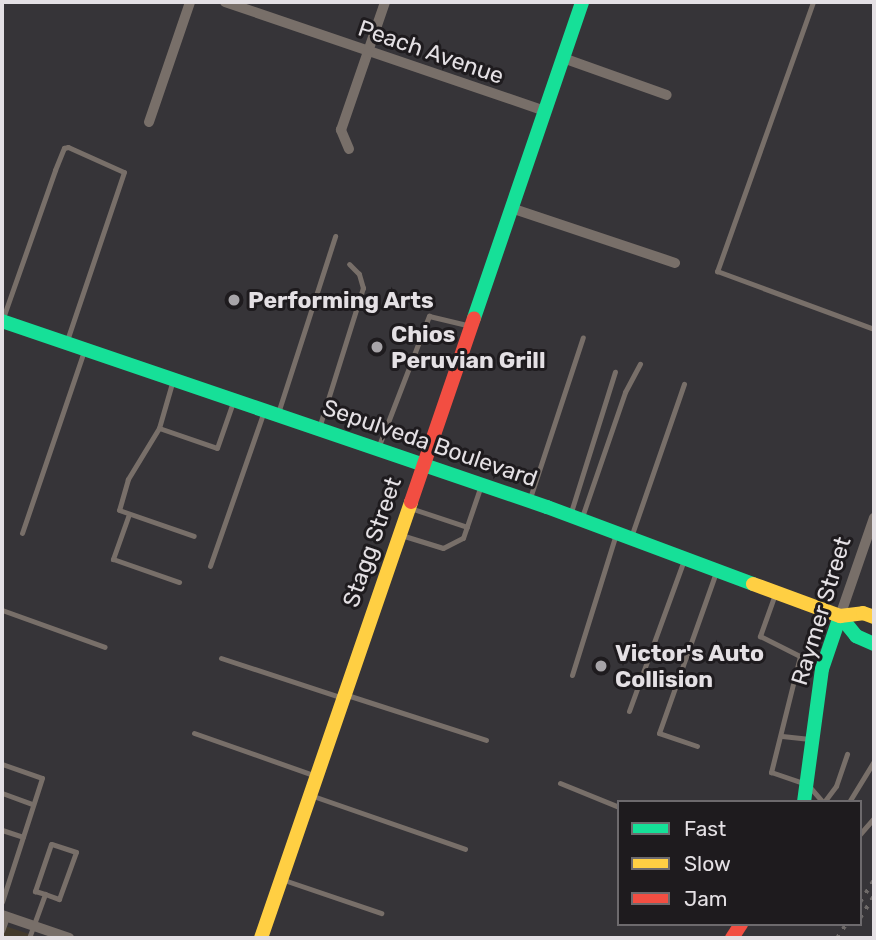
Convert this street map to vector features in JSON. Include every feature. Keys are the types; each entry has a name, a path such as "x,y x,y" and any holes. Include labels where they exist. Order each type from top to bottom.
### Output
{"street":[{"path":"149,122 190,2"},
{"name":"Peach Avenue","path":"225,2 545,111"},
{"path":"349,149 341,131 386,2"},
{"name":"Stagg Street","path":"261,938 582,2"},
{"path":"563,58 667,95"},
{"path":"511,208 676,263"},
{"name":"Sepulveda Boulevard","path":"2,321 529,500 840,616 863,613 874,617"},
{"name":"Raymer Street","path":"804,800 822,669 874,518"},
{"name":"Sepulveda Boulevard","path":"840,616 856,636 874,644"},
{"path":"4,916 69,938"}],"lane":[{"path":"813,2 717,271 874,329"},
{"path":"2,321 55,170 68,147 124,172 66,343"},
{"path":"210,566 271,413 335,236"},
{"path":"319,430 363,288 359,274 349,264"},
{"path":"377,450 429,316 471,326"},
{"path":"529,500 583,337"},
{"path":"22,533 85,349"},
{"path":"576,517 625,393 640,364"},
{"path":"576,517 615,372"},
{"path":"173,380 159,428 128,479 119,510 194,536"},
{"path":"631,537 684,384"},
{"path":"159,428 217,448 233,400"},
{"path":"399,534 443,548 463,538 481,485"},
{"path":"408,507 467,527"},
{"path":"129,514 113,559 179,582"},
{"path":"572,675 617,531"},
{"path":"629,711 685,557"},
{"path":"698,746 659,733 717,569"},
{"path":"776,591 760,636 800,656 771,772 808,785 821,800"},
{"path":"2,610 105,647"},
{"path":"221,658 486,740"},
{"path":"194,733 316,776"},
{"path":"782,736 813,740"},
{"path":"825,800 836,786 847,754"},
{"path":"850,800 874,761"},
{"path":"2,764 42,778 2,902"},
{"path":"560,783 617,806"},
{"path":"2,793 33,804"},
{"path":"310,796 465,849"},
{"path":"862,831 874,818"},
{"path":"2,830 23,837"},
{"path":"51,844 76,852 59,899 45,894 34,891 51,844"},
{"path":"281,879 381,913"},
{"path":"29,938 45,894"},
{"path":"2,931 4,916"}],"shaded area":[{"path":"2,925 41,938 2,938"}],"railway":[{"path":"862,899 874,880"},
{"path":"862,915 874,896"},
{"path":"837,938 845,926"}],"traffic: fast":[{"path":"474,318 582,2"},
{"path":"2,321 547,507 753,584"},
{"path":"804,800 822,669 840,616"},
{"path":"840,616 856,636 874,644"}],"traffic: slow":[{"path":"261,938 411,502"},
{"path":"753,584 840,616 863,613 874,617"}],"traffic: jam":[{"path":"411,502 474,318"},
{"path":"732,938 740,926"}],"place":[{"name":"Performing Arts","path":"234,300"},
{"name":"Chios Peruvian Grill","path":"377,347"},
{"name":"Victor's Auto Collision","path":"601,666"}]}
